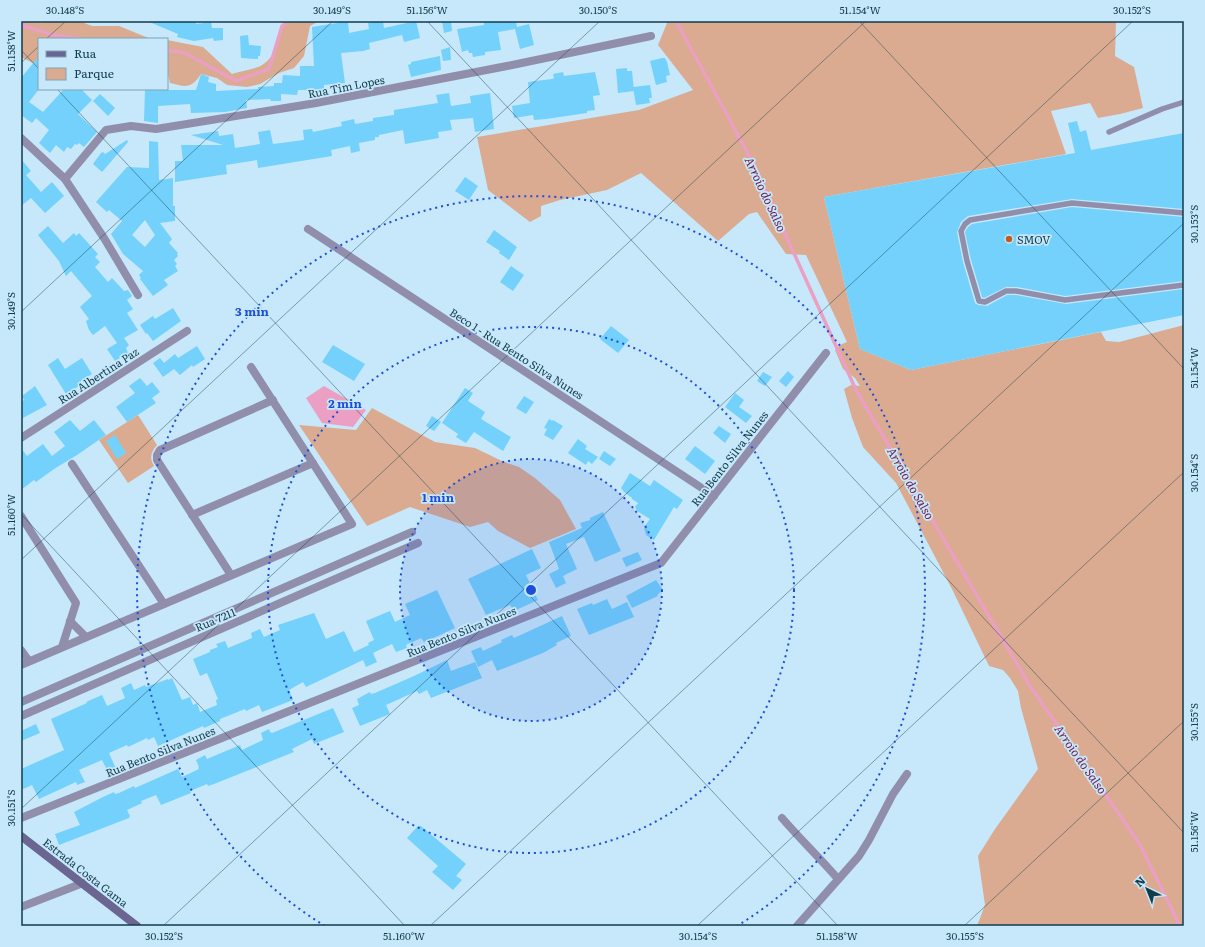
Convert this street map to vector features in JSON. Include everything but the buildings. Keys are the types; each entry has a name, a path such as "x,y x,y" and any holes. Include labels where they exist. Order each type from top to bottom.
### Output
{"main road":[{"name":"Estrada Costa Gama","path":"21,836 137,926"}],"street":[{"name":"Rua Tim Lopes","path":"65,179 106,130 130,126 156,129 316,103 651,36"},
{"path":"21,138 65,179 104,238 138,295"},
{"name":"Beco 1 - Rua Bento Silva Nunes","path":"308,229 714,496"},
{"name":"Rua Albertina Paz","path":"21,438 187,331"},
{"name":"Rua Bento Silva Nunes","path":"21,818 660,563 826,353"},
{"path":"21,650 25,663 352,524 251,367"},
{"path":"231,575 157,460 156,455 160,450 273,400"},
{"path":"192,515 313,463"},
{"path":"72,464 164,604"},
{"path":"21,516 76,603 62,647"},
{"path":"21,702 412,532"},
{"name":"Rua 7211","path":"21,716 418,543"},
{"path":"70,621 86,637"},
{"path":"797,926 859,856 893,794 907,774"},
{"path":"782,818 838,879"},
{"path":"21,907 82,883"}],"lane":[{"path":"1109,132 1162,109 1184,102"},
{"path":"1184,213 1072,203 970,220 965,224 961,231 967,261 979,301 985,302 1006,291 1016,290 1065,300 1184,285"}],"green space":[{"path":"21,21 38,21 41,23 43,21 79,21 92,26 119,26 149,38 38,38 38,66 21,57"},
{"path":"284,21 319,21 310,26 304,56 294,68 279,73 260,84 247,87 227,85 217,78 201,74 188,86 170,83 168,74 168,40 203,47 232,74 256,68 267,61 277,46"},
{"path":"666,21 1116,21 1115,56 1134,67 1143,108 1098,118 1090,103 1051,111 1066,154 824,197 860,349 911,370 1101,332 1106,341 1119,342 1184,325 1184,926 977,926 985,905 978,856 995,829 1038,769 1021,708 1018,691 1003,670 989,666 952,589 896,483 863,447 852,418 844,389 851,385 860,386 855,378 843,369 835,350 840,345 847,342 806,255 786,254 757,212 749,214 718,241 641,173 607,190 560,200 541,206 541,216 530,222 488,190 477,137 639,110 693,90 658,45 667,23"},
{"path":"372,408 435,442 475,448 504,462 519,467 535,478 560,500 576,529 530,548 498,531 488,522 470,527 410,507 367,526 299,425 356,430"},
{"path":"138,415 157,445 151,455 154,466 128,483 99,440"}],"shaded area":[{"path":"324,386 366,410 353,427 322,423 306,398"}],"waterway":[{"path":"168,50 185,53 236,81 269,69 282,26 288,21"},
{"name":"Arroio do Salso","path":"676,21 753,163 856,390 1030,686 1139,843 1180,926"},
{"path":"21,25 53,35 76,38"}],"place":[{"name":"SMOV","path":"1009,239"}]}
